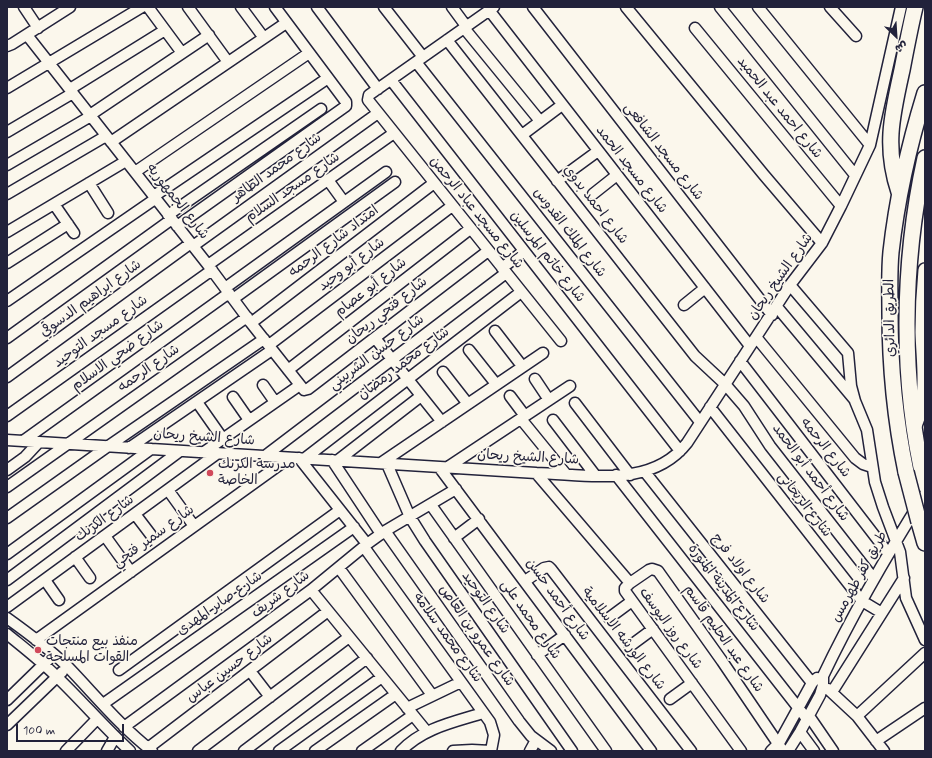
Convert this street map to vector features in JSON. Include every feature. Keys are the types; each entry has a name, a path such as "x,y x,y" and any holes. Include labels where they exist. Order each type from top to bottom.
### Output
{"highway":[{"path":"900,194 892,162 890,128 915,7"},
{"name":"الطريق الدائري","path":"925,93 913,129 900,194 891,254 890,345 893,396 899,441 925,543"},
{"name":"الطريق الدائري","path":"925,158 911,246 907,296 907,345 914,426 925,485"}],"main road":[{"path":"914,426 922,403 925,385 922,334 925,270"}],"street":[{"path":"24,7 38,28"},
{"path":"7,88 142,7"},
{"path":"148,7 182,53"},
{"path":"188,7 228,62"},
{"path":"241,7 264,38"},
{"path":"172,220 345,107 346,103 275,7"},
{"path":"317,7 378,89 492,9"},
{"name":"شارع الملك القدوس","path":"384,7 419,60 700,422"},
{"path":"452,7 465,27 540,122"},
{"name":"شارع مسجد الشافعى","path":"533,7 774,311 855,401"},
{"path":"626,7 822,243"},
{"path":"720,7 855,175"},
{"path":"758,7 870,145"},
{"path":"830,7 856,36"},
{"name":"شارع الشيخ ريحان","path":"7,440 536,473 595,475 630,475 645,472 670,460 680,451 790,285 822,243 841,206 870,145 901,7"},
{"path":"7,46 38,28 64,9"},
{"name":"شارع مسجد الحمد","path":"492,9 562,105 750,346"},
{"path":"7,194 109,139 228,62 286,22"},
{"name":"شارع احمد عبد الحميد","path":"695,28 841,206"},
{"path":"7,132 165,30"},
{"name":"شارع الجمهوريه","path":"27,35 210,267 301,387"},
{"path":"7,165 90,116 209,35"},
{"name":"شارع احمد بدوي","path":"447,40 695,356 724,384"},
{"path":"135,172 309,53"},
{"path":"7,301 328,78"},
{"name":"شارع خاتم المرسلين","path":"391,80 680,451"},
{"name":"شارع مسجد عباد الرحمن","path":"378,89 368,96 368,102 561,341"},
{"path":"522,136 562,105"},
{"path":"7,338 172,220 321,110"},
{"name":"شارع محمد الطاهر","path":"192,244 378,113"},
{"name":"شارع مسجد السلام","path":"210,267 394,133"},
{"path":"557,181 598,151"},
{"path":"7,232 126,161"},
{"path":"229,293 344,202 386,172"},
{"path":"593,194 617,175"},
{"path":"328,180 344,202"},
{"path":"229,293 395,182"},
{"path":"89,183 108,213"},
{"name":"امتداد شارع الرحمه","path":"249,320 434,183"},
{"path":"54,204 74,233"},
{"name":"شارع أبو وحيد","path":"268,345 452,206"},
{"path":"7,263 68,224"},
{"name":"شارع أبو عصام","path":"288,370 470,229"},
{"name":"شارع ابراهيم الدسوقي","path":"7,377 192,244"},
{"name":"شارع فتحي ريحان","path":"204,452 275,402 301,387 306,390 308,389 488,251"},
{"name":"شارع حسن الشربيني","path":"265,456 392,360 504,271 524,251"},
{"name":"شارع مسجد التوحيد","path":"7,416 210,267"},
{"path":"790,285 848,353 850,377 855,401 867,430 872,467 879,495 901,556 908,604 925,640"},
{"path":"684,305 706,288"},
{"name":"شارع محمد رمضان","path":"297,458 408,379 521,292"},
{"name":"شارع ضحي الاسلام","path":"23,441 229,293"},
{"name":"شارع الرحمه","path":"7,487 249,320"},
{"path":"495,331 522,366"},
{"path":"756,337 855,458 863,464 872,467"},
{"path":"375,338 442,422"},
{"path":"129,448 197,402 268,345"},
{"path":"7,518 107,447 268,345"},
{"path":"469,350 496,384"},
{"path":"384,463 522,366 543,353"},
{"name":"شارع الرحمه","path":"740,361 888,553"},
{"path":"443,372 468,404"},
{"path":"534,379 549,400"},
{"name":"شارع أحمد أبو الحمد","path":"724,384 750,415 770,446 874,579"},
{"path":"263,385 275,402"},
{"path":"444,467 570,386"},
{"path":"335,460 421,396"},
{"path":"510,396 523,417 565,473"},
{"path":"233,397 249,420"},
{"path":"197,402 223,439"},
{"path":"575,403 630,475"},
{"name":"شارع الريحانى","path":"710,407 862,601 882,613"},
{"path":"553,420 595,475"},
{"path":"7,470 25,457 39,442"},
{"path":"7,554 151,449"},
{"path":"7,580 180,451"},
{"name":"شارع الكرنك","path":"7,607 218,453"},
{"name":"شارع محمد سلامه","path":"297,458 354,527 490,722 494,735 491,751"},
{"name":"شارع سمير فتحي","path":"36,640 194,526 297,458"},
{"name":"شارع عمرو بن العاص","path":"335,460 383,533 519,721 536,740 551,751"},
{"name":"شارع التوحيد","path":"384,463 410,517 425,541 572,751"},
{"name":"شارع أحمد حسن","path":"444,467 456,489 480,519 651,751"},
{"name":"شارع اولاد فرج","path":"645,472 819,681 857,716 884,751"},
{"name":"شارع روز اليوسف","path":"536,473 630,583 625,588 625,591 741,751"},
{"name":"شارع المدينة المنورة","path":"616,475 834,751"},
{"name":"شارع شريف","path":"124,727 311,590 366,545 383,533 456,489"},
{"path":"168,490 194,526"},
{"name":"طريق كفر طهرمس","path":"771,751 781,747 799,708 819,681 888,553 925,494"},
{"name":"شارع محمد على","path":"431,505 606,751"},
{"path":"119,670 340,510"},
{"path":"135,514 151,535"},
{"path":"454,538 480,519"},
{"name":"شارع صابر المهدى","path":"103,704 354,527"},
{"path":"105,536 131,572"},
{"path":"76,557 90,578"},
{"name":"شارع الورشه الاسلامية","path":"526,582 544,568 549,567 551,569 691,751"},
{"path":"339,568 432,696"},
{"name":"شارع عبد الحليم قاسم","path":"630,583 649,570 652,569 658,571 781,747"},
{"path":"832,692 904,578"},
{"path":"45,580 59,600"},
{"path":"311,590 427,732"},
{"path":"609,618 632,601"},
{"name":"شارع حسين عباس","path":"150,750 328,611"},
{"path":"7,618 54,654 124,727 150,750"},
{"path":"630,646 653,629"},
{"path":"7,634 57,677 130,751"},
{"path":"537,655 565,635"},
{"path":"198,751 349,637"},
{"path":"857,716 925,653"},
{"path":"7,700 54,654"},
{"path":"244,751 367,658"},
{"path":"7,725 67,667"},
{"path":"250,671 270,697"},
{"path":"279,751 382,677"},
{"name":"طريق كفر طهرمس","path":"788,751 820,695 819,681"},
{"path":"362,751 432,696 461,682"},
{"path":"670,699 692,683"},
{"path":"315,751 396,694"},
{"path":"876,741 925,708"},
{"path":"401,751 414,739 427,732 483,713"},
{"path":"66,751 97,719"},
{"path":"800,732 814,751"},
{"path":"107,751 115,737"},
{"path":"530,751 536,740"},
{"path":"453,751 491,751"}],"place":[{"name":"مدرسة الكرنك الخاصة","path":"210,473"},
{"name":"منفذ بيع منتجات القوات المسلحة","path":"38,650"}]}
